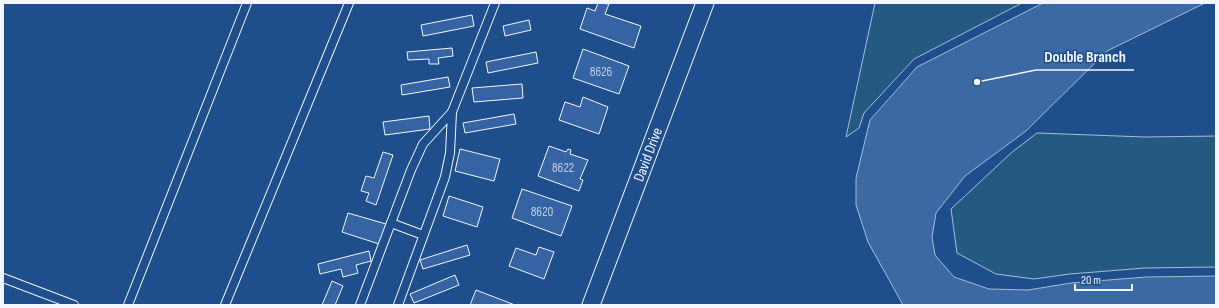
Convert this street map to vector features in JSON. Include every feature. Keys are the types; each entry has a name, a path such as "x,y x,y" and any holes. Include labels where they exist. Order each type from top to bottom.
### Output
{"street":[{"name":"David Drive","path":"591,305 705,3"}],"lane":[{"path":"128,305 247,3"},
{"path":"224,305 349,3"},
{"path":"398,305 445,177 450,153 452,112 495,3"},
{"path":"360,305 411,170 423,144 452,112"},
{"path":"391,223 423,235"},
{"path":"3,278 74,305"}],"shaded area":[{"path":"875,3 1022,3 914,59 864,113 859,128 846,137"},
{"path":"1043,3 1205,3 1107,51 1026,131 965,176 936,213 932,237 935,255 954,277 989,289 1028,290 1071,283 1146,277 1216,276 1216,305 903,305 868,242 856,205 856,178 870,120 917,67"},
{"path":"1037,133 1145,137 1216,136 1216,267 1145,268 1070,274 1034,279 996,274 957,253 951,209 1011,153"}],"building":[{"path":"598,3 609,4 605,14 641,26 634,48 580,29 587,8 595,11"},
{"path":"472,15 474,26 423,36 421,25"},
{"path":"529,20 531,30 505,36 503,26"},
{"path":"452,48 453,56 438,58 439,64 429,64 429,59 408,60 407,52"},
{"path":"583,49 629,66 619,94 573,78"},
{"path":"536,52 538,63 488,73 486,62"},
{"path":"448,77 450,87 402,95 401,85"},
{"path":"522,84 523,98 474,102 472,88"},
{"path":"583,97 608,107 599,134 559,120 565,102 580,107"},
{"path":"514,114 516,124 465,133 463,123"},
{"path":"429,116 430,129 385,135 383,122"},
{"path":"549,146 566,152 568,149 571,150 570,154 588,160 580,179 583,180 579,191 538,176"},
{"path":"460,149 500,159 494,181 455,171"},
{"path":"383,152 393,155 376,205 366,201 369,193 361,191 366,176 374,178"},
{"path":"522,189 572,206 561,236 512,218"},
{"path":"449,196 483,207 477,227 443,216"},
{"path":"348,213 386,224 379,244 342,232"},
{"path":"467,245 470,255 423,269 420,260"},
{"path":"539,247 554,252 544,279 509,266 516,248 536,255"},
{"path":"369,251 371,261 356,265 358,273 343,277 341,269 320,274 318,264"},
{"path":"455,275 459,285 414,303 410,294"},
{"path":"332,281 343,286 335,305 322,305"},
{"path":"476,290 515,305 470,305"}],"place":[{"name":"Double Branch","path":"977,82"}]}
